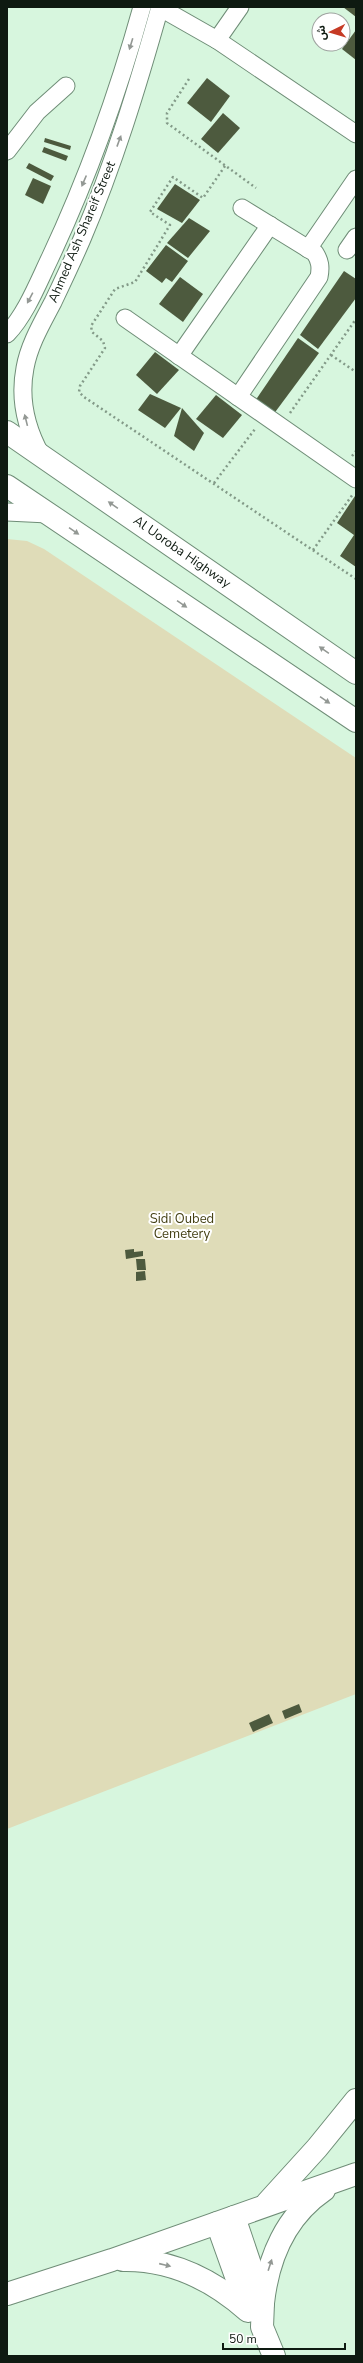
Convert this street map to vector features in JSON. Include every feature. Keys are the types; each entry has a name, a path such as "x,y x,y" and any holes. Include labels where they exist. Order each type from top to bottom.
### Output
{"main road":[{"name":"Al Uoroba Highway","path":"7,432 356,672"},
{"path":"7,486 356,721"},
{"path":"264,2206 317,2148 356,2100"},
{"path":"7,2294 112,2260 347,2177"},
{"path":"256,2307 269,2266 285,2232 308,2203 347,2177"},
{"path":"225,2220 262,2327 274,2356"},
{"path":"112,2260 155,2262 196,2275 232,2297 256,2307"}],"street":[{"name":"Ahmed Ash Shareif Street","path":"7,334 20,316 42,275 86,177 105,126 142,7"},
{"name":"Ahmed Ash Shareif Street","path":"41,455 34,442 24,413 23,383 29,353 73,259 103,186 139,83 160,7"},
{"path":"160,7 217,40 356,134"},
{"path":"217,40 240,7"},
{"path":"7,151 37,112 66,86"},
{"path":"308,248 353,188"},
{"path":"238,397 319,277 320,260 308,248 242,208"},
{"path":"179,356 270,225"},
{"path":"125,318 356,479"},
{"path":"7,340 29,353"},
{"path":"7,512 48,514"}],"path":[{"path":"189,79 167,113 167,123 256,188"},
{"path":"281,427 356,319"},
{"path":"331,355 356,372"},
{"path":"214,482 266,416"},
{"path":"313,550 356,490"}],"green space":[{"name":"Sidi Oubed Cemetery","path":"7,539 27,541 44,549 356,758 356,1694 7,1829"}],"building":[{"path":"343,7 356,7 356,17 351,12"},
{"path":"356,30 356,60 346,52 351,52 351,37"},
{"path":"207,78 230,96 211,122 187,103"},
{"path":"223,113 240,128 218,153 201,139"},
{"path":"45,138 71,146 70,150 44,142"},
{"path":"44,147 68,156 66,161 42,152"},
{"path":"29,163 54,176 51,181 26,168"},
{"path":"33,178 51,186 43,204 25,195"},
{"path":"175,184 200,200 182,223 157,209"},
{"path":"189,218 210,231 188,258 167,243"},
{"path":"166,245 188,261 172,282 166,278 162,283 146,271"},
{"path":"344,271 356,279 356,298 318,349 300,335"},
{"path":"180,277 203,294 183,322 159,304"},
{"path":"298,338 319,353 273,415 255,401"},
{"path":"155,352 179,370 157,394 136,375"},
{"path":"150,394 181,408 165,428 138,410"},
{"path":"216,395 242,415 223,438 196,419"},
{"path":"182,408 204,433 194,451 174,436"},
{"path":"355,496 356,567 340,556 354,535 337,523"},
{"path":"134,1249 134,1252 143,1251 143,1256 126,1259 125,1250"},
{"path":"136,1259 145,1259 146,1270 137,1270"},
{"path":"145,1271 146,1280 136,1281 136,1272"},
{"path":"299,1704 302,1712 285,1719 282,1711"},
{"path":"269,1714 273,1723 253,1732 249,1723"}]}
